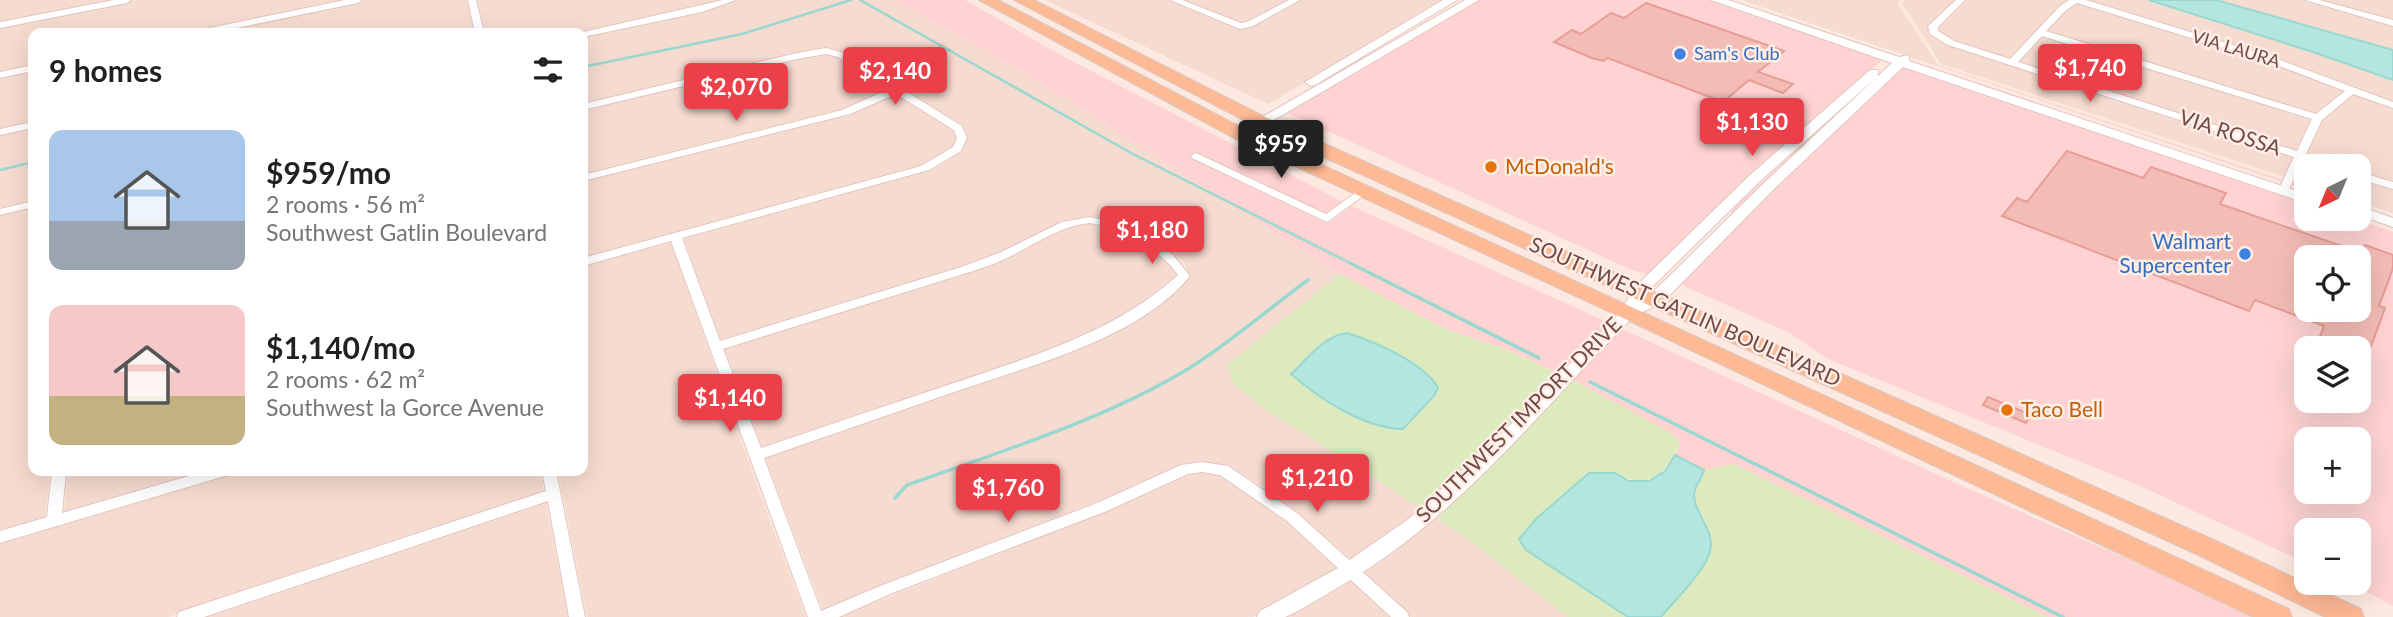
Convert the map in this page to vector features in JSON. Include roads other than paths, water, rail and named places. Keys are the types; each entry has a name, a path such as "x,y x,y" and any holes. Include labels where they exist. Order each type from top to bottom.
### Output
{"main road":[{"name":"SOUTHWEST GATLIN BOULEVARD","path":"987,0 1246,126 2203,546 2351,617"},
{"name":"SOUTHWEST GATLIN BOULEVARD","path":"1022,0 1365,191 1641,301 2279,617"}],"street":[{"path":"0,25 127,0"},
{"path":"224,28 358,0"},
{"path":"472,0 479,28"},
{"path":"588,33 732,0"},
{"path":"1174,0 1240,26 1250,24 1296,0"},
{"path":"1246,126 1451,0"},
{"path":"1246,126 1474,0"},
{"path":"1717,0 1897,58"},
{"path":"1731,0 2294,193"},
{"name":"VIA ROSSA","path":"1961,0 1933,26 1933,32 1951,43 2294,154"},
{"path":"2012,63 2063,8 2076,0"},
{"name":"VIA LAURA","path":"2076,0 2234,48 2393,105"},
{"path":"2309,0 2393,23"},
{"path":"2042,33 2318,118"},
{"path":"588,106 827,51 841,55 958,128 962,138 957,149 943,160 890,179 588,261"},
{"name":"SOUTHWEST IMPORT DRIVE","path":"1268,617 1351,569 1416,524 1454,490 1641,301 1770,185 1897,58"},
{"path":"0,75 28,69"},
{"path":"2300,154 2318,118 2353,89"},
{"path":"588,177 846,112 896,90"},
{"path":"0,132 28,126"},
{"path":"1196,156 1326,219 1365,191"},
{"path":"2284,188 2294,167"},
{"path":"2371,179 2393,186"},
{"path":"2284,188 2294,190"},
{"path":"0,212 28,205"},
{"path":"2371,215 2393,223"},
{"path":"716,347 992,261 1068,223 1088,219 1117,228 1162,252 1179,265 1184,275 1170,290 1110,328 1048,356 756,455"},
{"path":"2371,221 2393,229"},
{"path":"676,238 816,617"},
{"path":"823,617 885,590 1102,507 1186,469 1202,467 1223,470 1292,517 1401,617"},
{"path":"54,521 58,476"},
{"path":"0,537 206,476"},
{"path":"550,476 578,617"},
{"path":"185,617 553,494"}],"water":[{"path":"2149,0 2216,0 2393,50 2393,80 2313,52"},
{"path":"1347,333 1384,347 1410,362 1422,370 1438,388 1434,396 1403,429 1373,424 1358,418 1315,393 1291,374 1324,343"},
{"path":"1675,455 1704,470 1694,498 1711,543 1702,567 1661,617 1628,617 1526,550 1519,539 1537,518 1589,473 1615,473 1629,481 1649,481 1665,471"}],"waterway":[{"path":"588,66 742,34 851,0"},
{"path":"860,0 1133,154 1354,265"},
{"path":"0,170 28,163"},
{"path":"1350,263 1539,358"},
{"path":"895,498 907,485 1086,420 1155,388 1219,348 1308,280"},
{"path":"1590,382 2063,617"}],"place":[{"name":"Sam's Club","path":"1680,54"},
{"name":"McDonald's","path":"1491,167"},
{"name":"Walmart Supercenter","path":"2245,254"},
{"name":"Taco Bell","path":"2007,410"}]}
